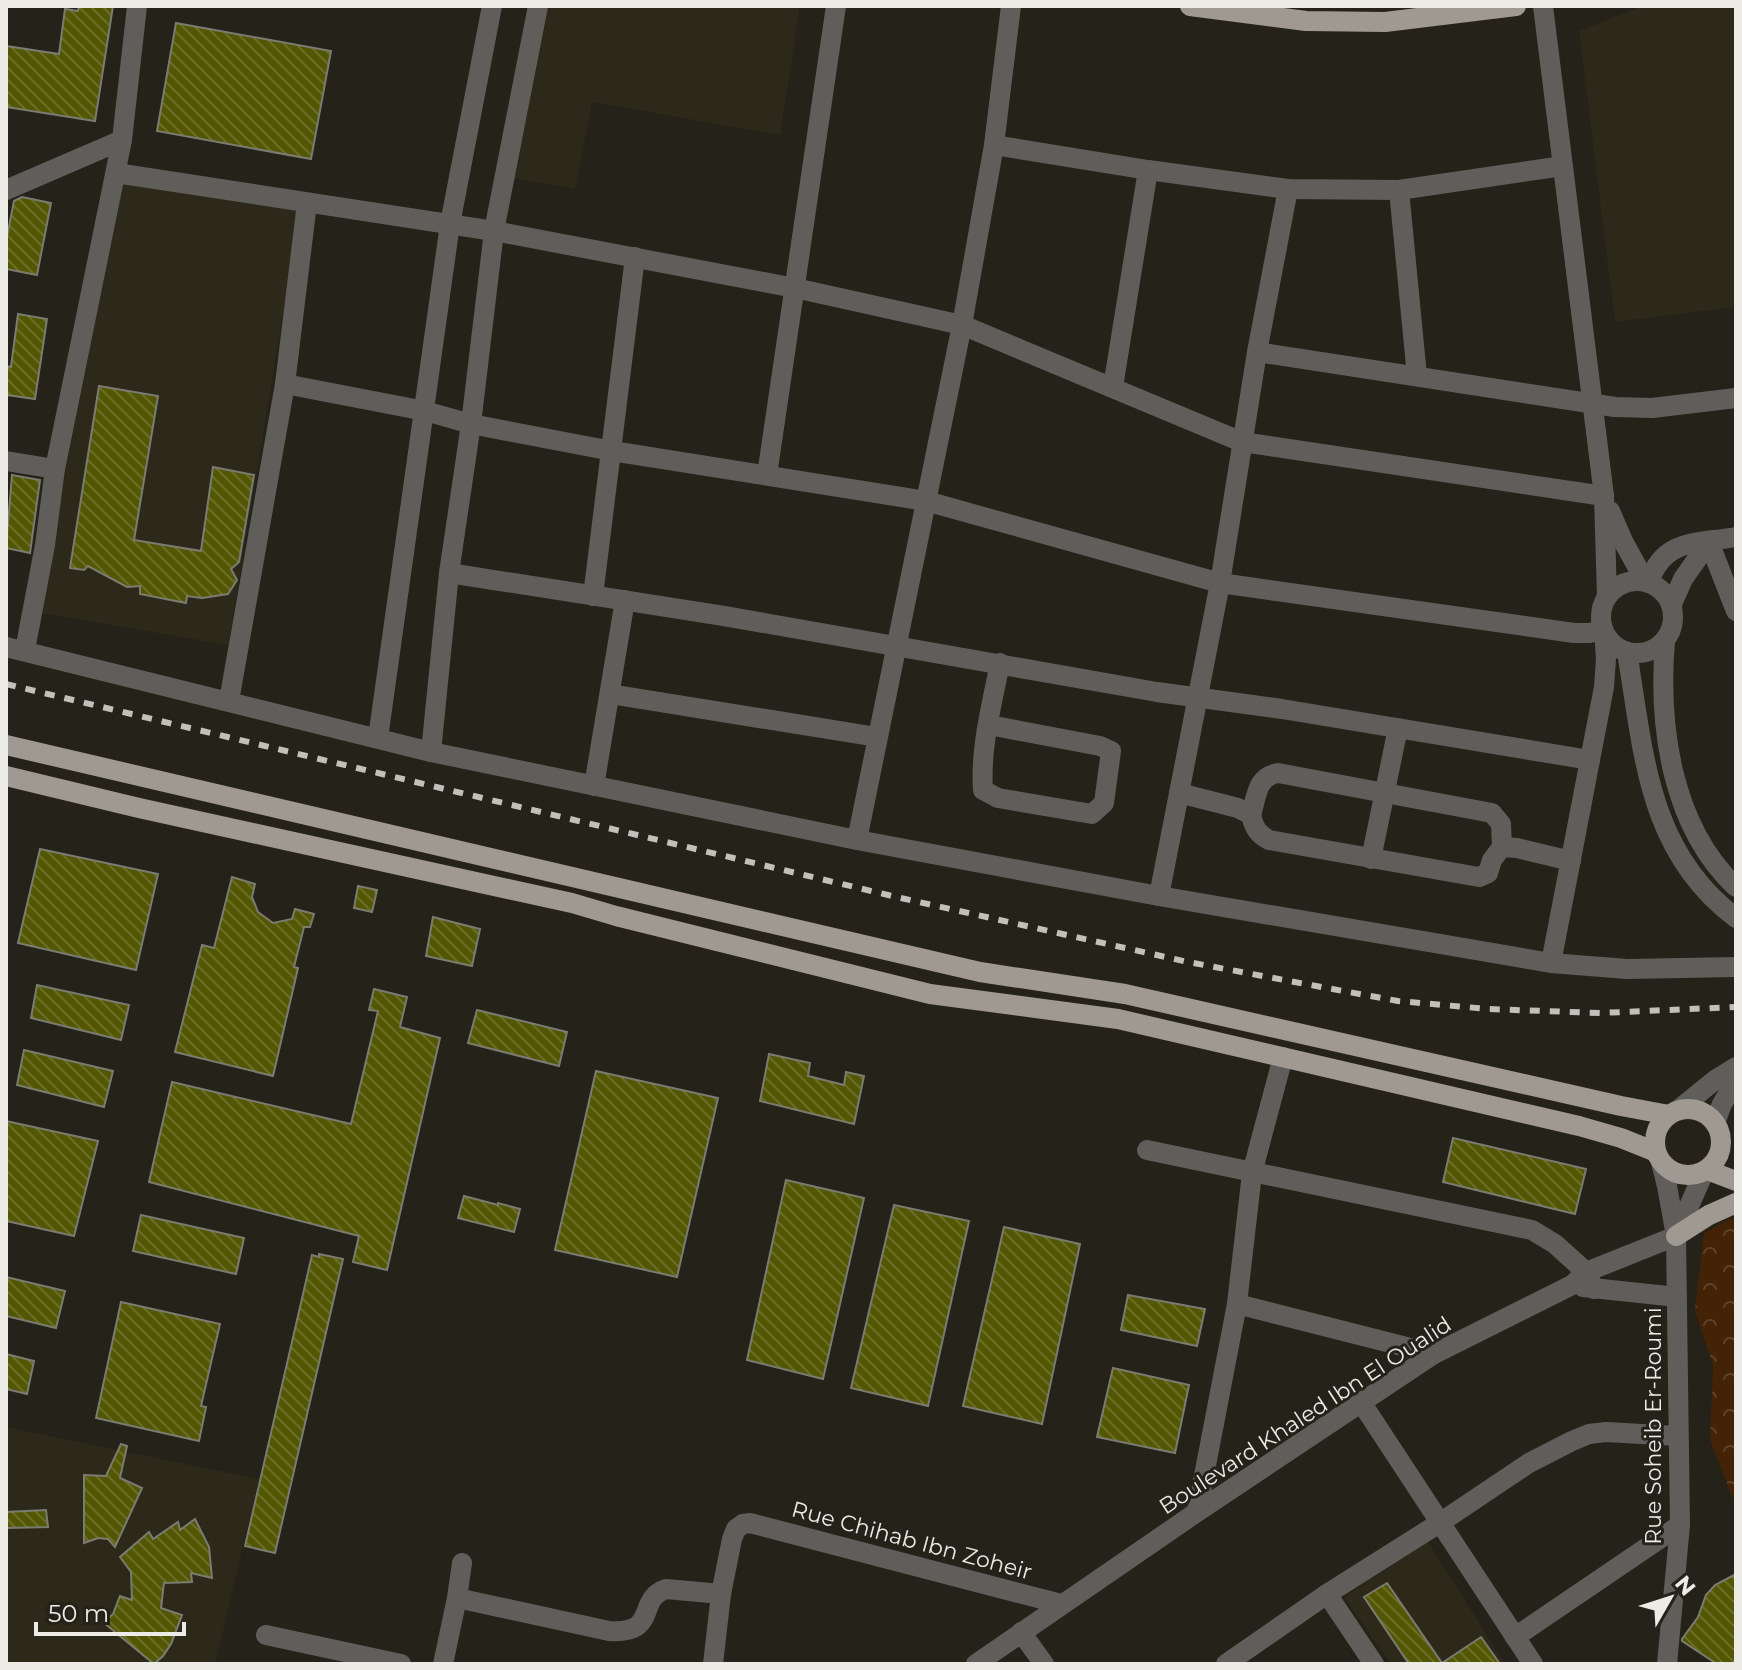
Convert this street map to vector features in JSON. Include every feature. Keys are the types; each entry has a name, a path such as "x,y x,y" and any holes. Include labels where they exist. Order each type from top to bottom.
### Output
{"main road":[{"path":"1190,6 1306,21 1385,22 1516,6"},
{"path":"6,745 980,972 1125,994 1621,1106 1673,1112 1699,1110 1708,1115 1724,1133 1720,1153 1706,1171 1685,1176 1667,1169 1658,1157 1656,1131 1673,1112"},
{"path":"6,776 572,903 930,994 1118,1019 1283,1057 1579,1126 1621,1138 1658,1157"},
{"path":"1706,1171 1736,1181"},
{"path":"1676,1236 1709,1215 1736,1203"}],"street":[{"path":"137,6 116,173 55,469 45,545 15,648 431,752 857,840 1159,896 1551,963 1627,969 1736,967"},
{"path":"378,738 450,224 492,6"},
{"path":"431,752 449,573 494,231 538,6"},
{"path":"767,475 836,6"},
{"path":"857,840 962,325 994,145 1011,6"},
{"path":"1543,6 1604,496 1607,597"},
{"path":"6,190 122,140"},
{"path":"994,145 1288,189 1399,190 1563,166"},
{"path":"1113,387 1148,170"},
{"path":"116,173 494,231 795,288 962,325 1242,442 1604,496"},
{"path":"1159,896 1220,583 1257,352 1288,189"},
{"path":"1399,190 1417,376"},
{"path":"229,701 285,384 307,203"},
{"path":"593,596 635,257"},
{"path":"1257,352 1615,407 1652,408 1736,398"},
{"path":"285,384 612,451 926,501 1220,583 1574,633 1603,630"},
{"path":"6,461 55,469"},
{"path":"1604,496 1623,541 1647,582"},
{"path":"1647,582 1671,550 1689,543 1736,537"},
{"path":"1672,604 1683,579 1709,542"},
{"path":"1709,542 1736,611"},
{"path":"449,573 1590,760"},
{"path":"1551,963 1604,687 1606,659 1601,618 1602,607 1614,589 1634,581 1659,587 1672,604 1672,630 1658,648 1648,652 1625,652 1615,646 1603,630"},
{"path":"594,786 625,600"},
{"path":"1665,641 1663,703 1675,775 1697,835 1714,862 1736,887"},
{"path":"1604,687 1625,652"},
{"path":"1625,652 1648,781 1660,818 1677,851 1699,882 1736,918"},
{"path":"989,725 1100,746 1111,751 1104,803 1092,814 998,798 983,790 982,769 989,725 1000,663"},
{"path":"610,694 877,737"},
{"path":"1371,859 1398,728"},
{"path":"1278,773 1384,794 1492,813 1501,824 1502,847 1492,860 1488,873 1479,877 1269,840 1259,834 1251,815 1261,780 1278,773"},
{"path":"1179,793 1238,808 1251,815"},
{"path":"1502,847 1571,861"},
{"path":"1197,1512 1237,1304 1252,1173 1283,1057"},
{"path":"1673,1112 1736,1067"},
{"path":"1724,1133 1722,1104 1736,1081"},
{"path":"1147,1150 1532,1230 1555,1244 1584,1282 1677,1297"},
{"name":"Rue Soheib Er-Roumi","path":"1658,1157 1676,1236 1680,1525 1667,1664"},
{"name":"Rue Soheib Er-Roumi","path":"1676,1236 1706,1171"},
{"name":"Boulevard Khaled Ibn El Oualid","path":"976,1664 1434,1354 1676,1236"},
{"path":"1237,1304 1434,1354"},
{"path":"1361,1402 1533,1664"},
{"path":"1226,1664 1327,1594 1529,1463 1580,1437 1606,1432 1678,1436"},
{"name":"Rue Chihab Ibn Zoheir","path":"721,1594 736,1529 750,1523 1061,1604"},
{"path":"1515,1637 1680,1525"},
{"path":"443,1664 462,1563"},
{"path":"457,1598 624,1632 640,1624 653,1598 666,1589 721,1594 717,1663"},
{"path":"1327,1594 1374,1664"},
{"path":"1021,1632 1044,1664"},
{"path":"266,1635 401,1664"}],"shaded area":[{"path":"543,6 800,6 780,135 592,102 575,189 511,178"},
{"path":"1643,6 1736,6 1736,307 1615,322 1579,31"},
{"path":"118,177 300,211 228,645 40,613"},
{"path":"6,1427 259,1479 215,1664 6,1664"},
{"path":"1428,1542 1505,1664 1391,1664 1344,1597"}],"green space":[{"path":"1736,1216 1736,1506 1710,1440 1713,1365 1695,1311 1704,1233"}],"building":[{"path":"79,6 113,6 95,121 6,107 6,46 59,54 65,9 78,11"},
{"path":"176,23 331,51 311,159 157,131"},
{"path":"22,197 51,203 37,275 6,269 6,242 14,201"},
{"path":"18,314 47,319 35,399 6,395 6,366 11,367"},
{"path":"99,386 158,396 134,540 201,551 213,467 254,475 239,562 231,569 237,580 228,594 202,598 187,596 186,603 140,594 140,586 127,587 88,566 84,570 70,568"},
{"path":"12,475 40,480 30,553 6,548"},
{"path":"40,849 158,874 136,970 18,943"},
{"path":"232,877 255,884 252,897 258,912 273,923 292,919 295,909 314,914 310,927 304,927 294,967 298,968 273,1076 175,1052 202,945 214,948"},
{"path":"358,886 377,890 372,912 354,908"},
{"path":"433,917 480,929 472,966 426,956"},
{"path":"37,985 129,1005 121,1040 31,1018"},
{"path":"374,989 407,997 400,1027 440,1038 387,1270 353,1262 359,1236 149,1182 172,1082 351,1124 378,1011 369,1010"},
{"path":"477,1010 567,1032 559,1066 468,1043"},
{"path":"24,1050 113,1071 104,1107 17,1085"},
{"path":"769,1054 810,1063 808,1076 844,1085 846,1072 864,1076 854,1124 760,1101"},
{"path":"596,1071 718,1098 677,1277 555,1250"},
{"path":"6,1121 98,1141 74,1236 6,1221"},
{"path":"1453,1138 1586,1169 1575,1214 1443,1182"},
{"path":"786,1180 864,1198 823,1379 747,1360"},
{"path":"464,1196 520,1209 514,1232 458,1218"},
{"path":"894,1205 969,1221 928,1406 851,1388"},
{"path":"141,1215 244,1238 236,1274 133,1251"},
{"path":"1004,1227 1080,1244 1042,1424 963,1406"},
{"path":"319,1254 343,1259 275,1553 245,1546 312,1255 319,1257"},
{"path":"6,1277 65,1291 56,1328 6,1316"},
{"path":"1128,1295 1205,1309 1197,1346 1121,1330"},
{"path":"121,1302 220,1324 201,1406 206,1407 199,1441 96,1418"},
{"path":"6,1354 34,1361 27,1394 6,1389"},
{"path":"1113,1368 1189,1385 1175,1453 1097,1437"},
{"path":"121,1444 127,1446 120,1478 142,1488 115,1547 108,1539 98,1538 84,1543 84,1475 106,1476"},
{"path":"46,1510 48,1527 6,1528 6,1512"},
{"path":"195,1519 209,1547 212,1578 191,1573 192,1582 164,1583 161,1608 182,1615 171,1644 154,1664 104,1623 113,1614 120,1596 132,1600 131,1572 120,1557 149,1532 153,1539 178,1522 180,1530"},
{"path":"1736,1574 1736,1664 1717,1664 1682,1639 1698,1617 1706,1595 1715,1585"},
{"path":"1387,1583 1442,1663 1481,1637 1500,1664 1409,1664 1364,1597"}],"railway":[{"path":"6,684 892,896 1188,962 1316,986 1398,1001 1488,1009 1600,1013 1736,1007"}]}
